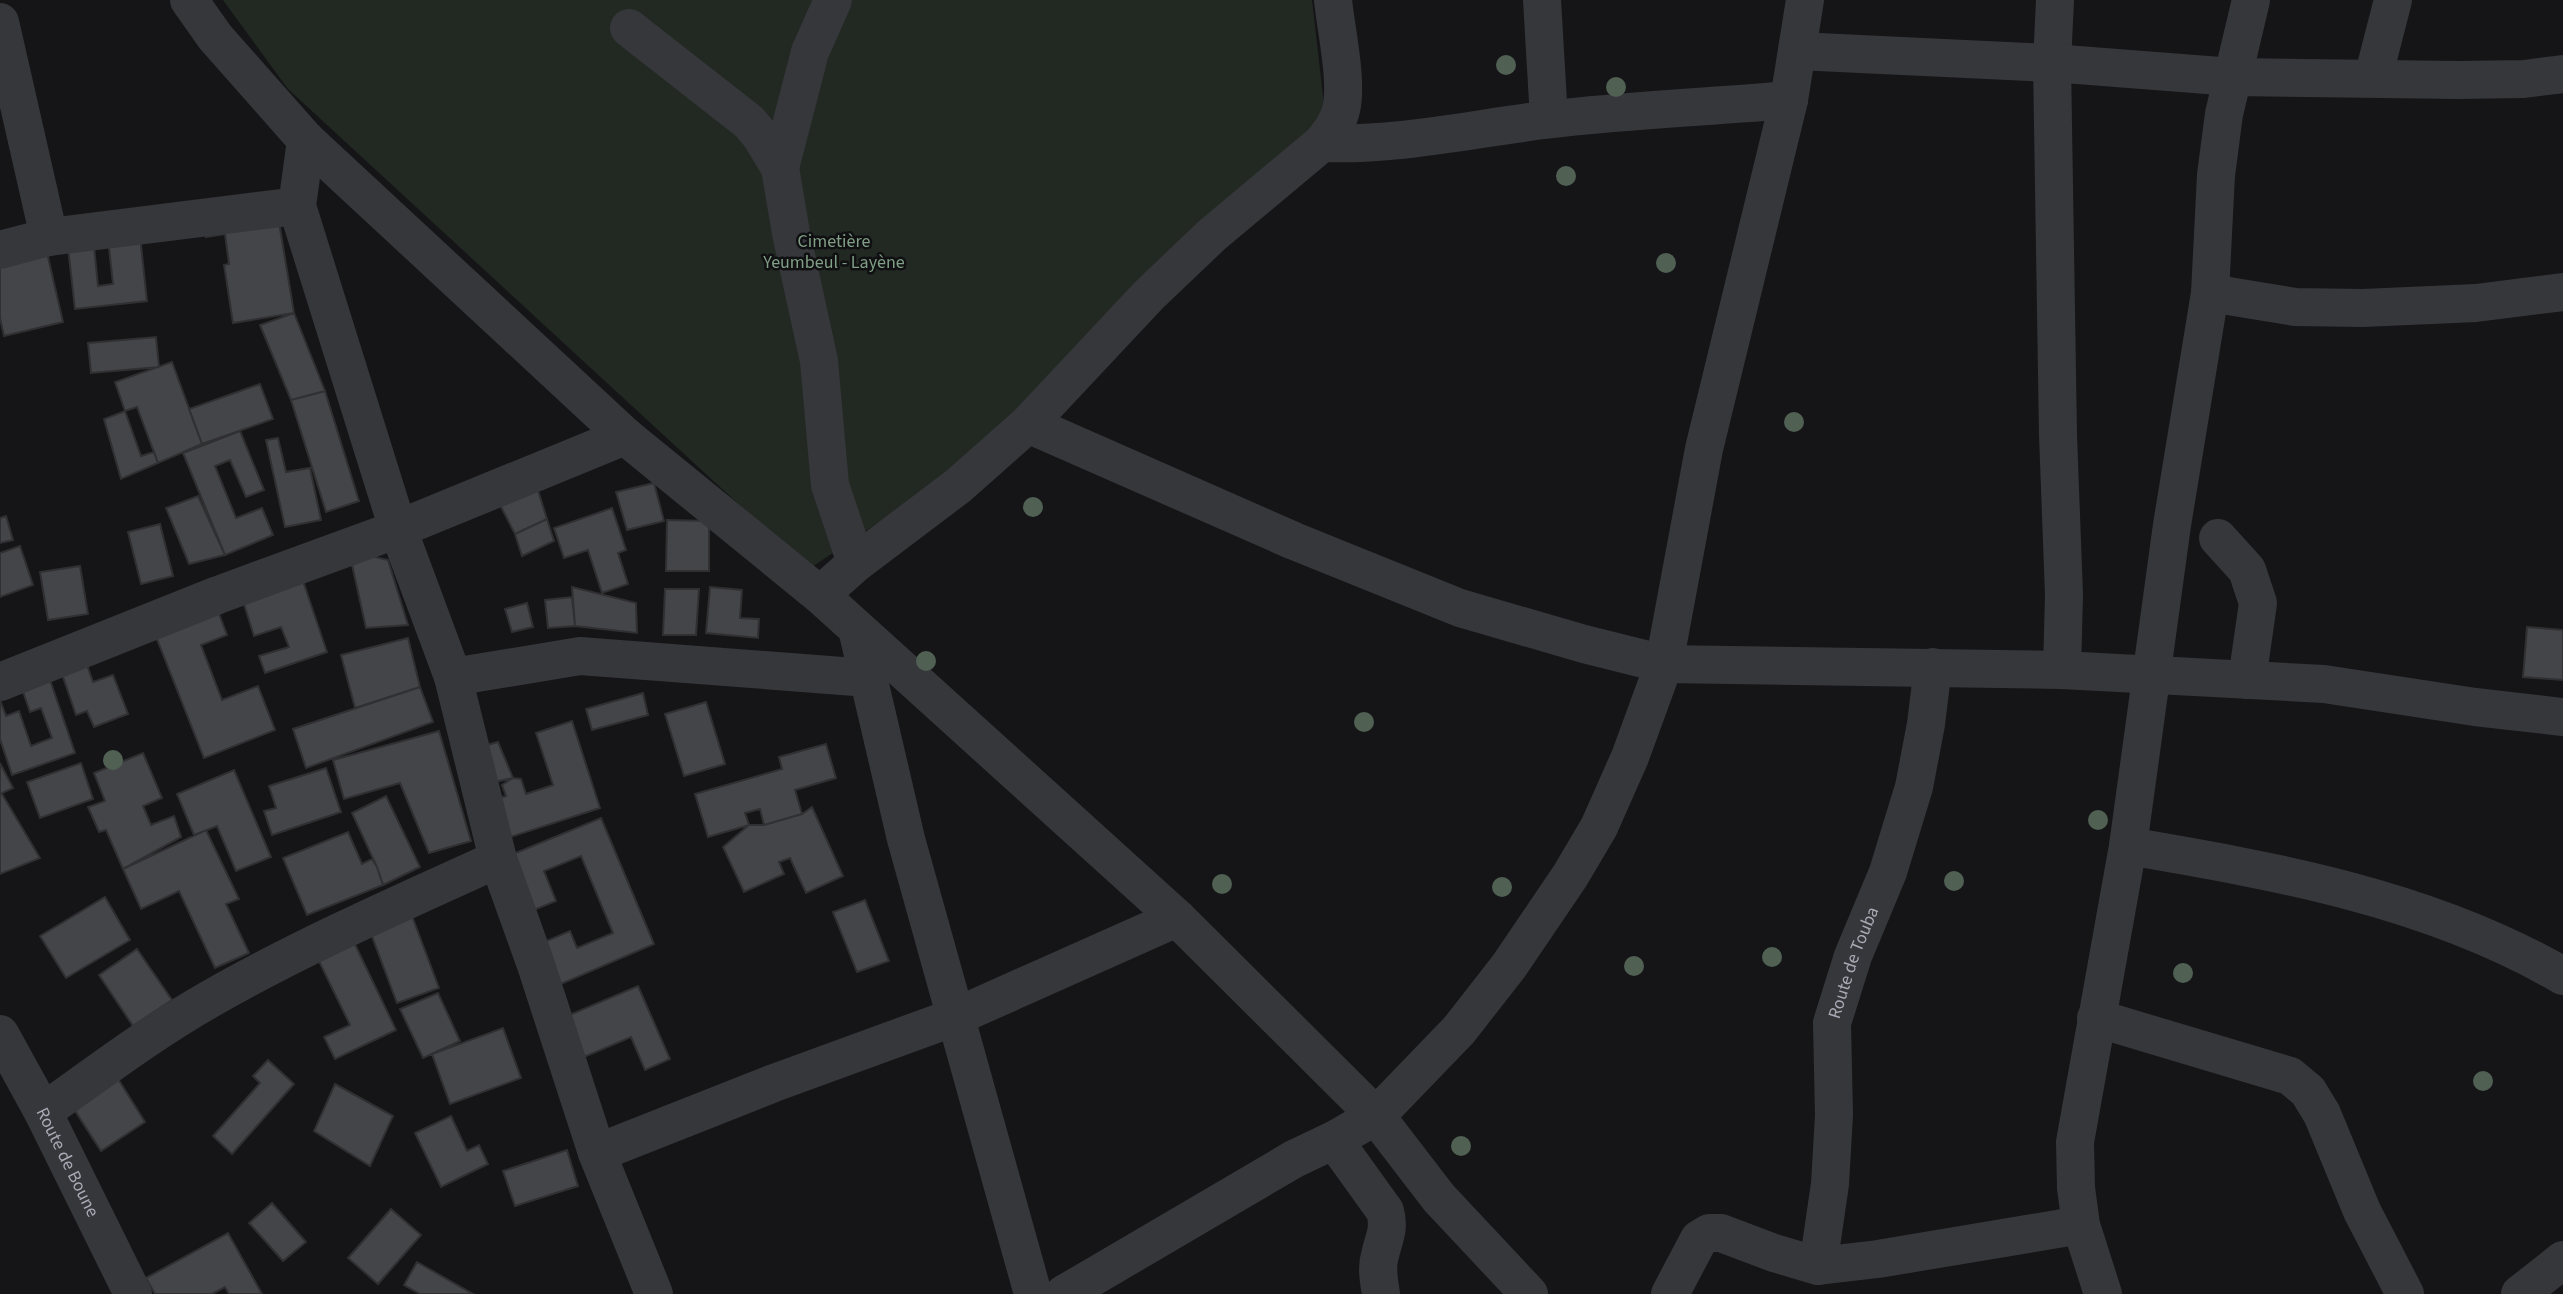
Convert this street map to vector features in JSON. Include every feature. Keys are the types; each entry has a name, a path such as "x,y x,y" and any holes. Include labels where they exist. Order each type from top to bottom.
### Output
{"street":[{"path":"189,0 215,37 306,141 625,436 820,595 1177,918 1376,1116 1439,1198 1529,1294"},
{"path":"780,168 803,74 832,0"},
{"path":"820,595 856,563 958,486 1028,424 1149,295 1203,244 1322,143 1336,125 1342,108 1343,85 1332,0"},
{"path":"1542,0 1549,120"},
{"path":"1064,1294 1294,1159 1376,1116 1459,1030 1509,966 1570,876 1599,827 1630,757 1664,664 1703,449 1789,100 1805,0"},
{"path":"2055,0 2052,63 2057,435 2064,595 2062,670"},
{"path":"2103,1294 2081,1225 2076,1188 2075,1142 2127,846 2172,525 2210,293 2216,175 2224,114 2251,0"},
{"path":"2373,78 2393,0"},
{"path":"0,22 49,237"},
{"path":"629,28 749,122 780,168 818,361 830,485 856,563"},
{"path":"1797,51 2052,63 2233,77 2524,79 2563,74"},
{"path":"1322,143 1392,141 1549,120 1789,100"},
{"path":"306,141 297,206 398,529 453,677 498,859 536,965 597,1153 654,1294"},
{"path":"0,250 49,237 297,206"},
{"path":"2210,293 2295,307 2363,308 2476,303 2563,292"},
{"path":"1028,424 1294,541 1435,599 1559,637 1664,664 2062,670 2324,684 2475,707 2563,717"},
{"path":"0,682 218,595 398,529 625,436"},
{"path":"2218,538 2247,570 2258,603 2247,680"},
{"path":"857,628 906,839 1033,1294"},
{"path":"453,677 580,656 868,678"},
{"name":"Route de Touba","path":"1818,1266 1830,1184 1834,1115 1832,1023 1853,956 1888,872 1914,787 1933,667"},
{"path":"2127,846 2304,878 2375,898 2468,930 2563,976"},
{"path":"43,1112 211,998 359,923 498,859"},
{"path":"597,1153 774,1083 955,1017 1177,918"},
{"path":"2096,1018 2290,1076 2308,1091 2322,1114 2362,1211 2405,1294"},
{"name":"Route de Boune","path":"4,1050 43,1112 133,1294"},
{"path":"1334,1140 1385,1212 1389,1225 1380,1255 1378,1273 1381,1294"},
{"path":"1670,1294 1699,1238 1709,1233 1721,1233 1818,1266 1878,1259 2081,1225"},
{"path":"2520,1294 2563,1260"}],"green space":[{"name":"Cimetière Yeumbeul - Layène","path":"223,0 1312,0 1327,131 1027,423 809,569 288,89"}],"building":[{"path":"278,216 294,313 233,323 224,265 229,264 225,234 206,237 205,227"},
{"path":"93,236 98,286 113,284 108,239 140,236 147,301 75,309 67,239"},
{"path":"45,244 63,322 4,336 0,318 0,254"},
{"path":"294,313 325,391 291,400 260,325"},
{"path":"156,337 159,367 91,373 88,343"},
{"path":"172,362 202,444 158,463 137,407 125,411 115,382"},
{"path":"260,384 273,419 202,444 189,409"},
{"path":"325,391 359,501 326,512 291,400"},
{"path":"125,411 141,456 154,452 158,463 121,479 104,419"},
{"path":"240,431 264,490 246,497 230,460 215,466 236,518 262,508 273,535 225,555 183,453"},
{"path":"278,438 286,472 310,468 321,520 285,527 266,440"},
{"path":"535,481 547,519 515,534 496,497"},
{"path":"654,483 664,521 627,530 616,492"},
{"path":"198,496 225,555 189,564 166,508"},
{"path":"612,508 626,550 618,553 628,584 602,593 588,550 564,558 554,528"},
{"path":"6,516 13,540 0,543 0,518"},
{"path":"547,519 554,541 522,556 515,534"},
{"path":"667,520 709,521 709,571 666,571"},
{"path":"160,524 173,576 141,584 128,532"},
{"path":"20,546 33,585 0,597 0,553"},
{"path":"349,551 388,560 408,625 366,628"},
{"path":"80,566 88,614 48,620 40,572"},
{"path":"303,581 327,652 265,673 259,656 289,647 281,627 254,636 243,601"},
{"path":"572,587 636,603 637,633 575,626"},
{"path":"710,587 742,590 740,618 759,619 758,638 706,633"},
{"path":"665,589 699,589 696,635 663,635"},
{"path":"572,597 575,626 548,628 545,600"},
{"path":"527,603 533,627 512,632 505,609"},
{"path":"216,606 227,635 201,645 222,700 258,686 275,730 204,758 153,629"},
{"path":"2527,627 2563,630 2563,680 2523,677"},
{"path":"408,638 420,687 355,708 341,655"},
{"path":"87,665 93,682 113,675 128,714 94,727 87,711 76,715 62,674"},
{"path":"48,674 75,753 12,775 0,739 0,700 6,716 19,711 31,746 52,738 41,708 30,712 20,683"},
{"path":"420,687 433,722 306,768 293,729"},
{"path":"643,693 648,715 592,730 586,709"},
{"path":"706,702 725,764 684,776 665,714"},
{"path":"572,721 600,808 498,841 485,802 506,796 502,785 513,778 521,779 526,794 553,785 536,733"},
{"path":"439,731 471,841 429,853 400,783 344,799 333,760"},
{"path":"498,742 513,778 485,784 476,748"},
{"path":"826,744 836,778 795,790 802,814 764,825 760,809 745,813 749,825 708,837 695,794 782,769 779,757"},
{"path":"143,753 162,798 143,806 151,825 174,816 181,837 123,869 106,830 99,832 88,807 105,801 94,773"},
{"path":"0,763 13,788 0,794"},
{"path":"81,763 93,799 40,818 27,782"},
{"path":"326,768 341,812 272,835 264,811 276,808 269,786"},
{"path":"234,770 271,857 236,871 217,826 194,835 177,794"},
{"path":"0,794 40,858 0,874"},
{"path":"386,796 420,867 383,885 352,813"},
{"path":"812,807 843,876 806,893 790,858 779,862 784,874 744,892 723,847 749,825 764,825 802,814"},
{"path":"601,818 654,944 554,987 537,945 570,931 577,948 613,933 581,856 544,871 556,901 529,912 506,857"},
{"path":"206,830 239,899 226,904 249,953 215,968 179,891 141,909 123,869"},
{"path":"348,832 362,864 372,859 383,885 307,915 283,858"},
{"path":"105,897 130,940 66,978 40,936"},
{"path":"865,900 889,961 857,972 833,912"},
{"path":"412,916 439,988 397,1003 370,931"},
{"path":"352,938 396,1030 335,1059 324,1037 350,1025 316,955"},
{"path":"137,949 172,1000 133,1026 99,975"},
{"path":"638,986 670,1059 645,1070 631,1037 584,1057 567,1016"},
{"path":"438,993 460,1041 423,1058 400,1009"},
{"path":"503,1028 521,1078 450,1104 432,1054"},
{"path":"268,1060 294,1084 232,1154 213,1136 260,1083 253,1076"},
{"path":"115,1074 145,1122 101,1151 70,1103"},
{"path":"335,1084 393,1116 370,1166 314,1131"},
{"path":"451,1116 467,1151 479,1145 488,1164 441,1187 415,1133"},
{"path":"567,1150 578,1186 515,1206 503,1171"},
{"path":"272,1203 306,1242 283,1261 249,1223"},
{"path":"391,1209 421,1235 378,1284 348,1258"},
{"path":"228,1233 262,1294 229,1294 225,1287 212,1294 155,1294 146,1278"},
{"path":"417,1262 473,1294 420,1294 404,1285"}]}
